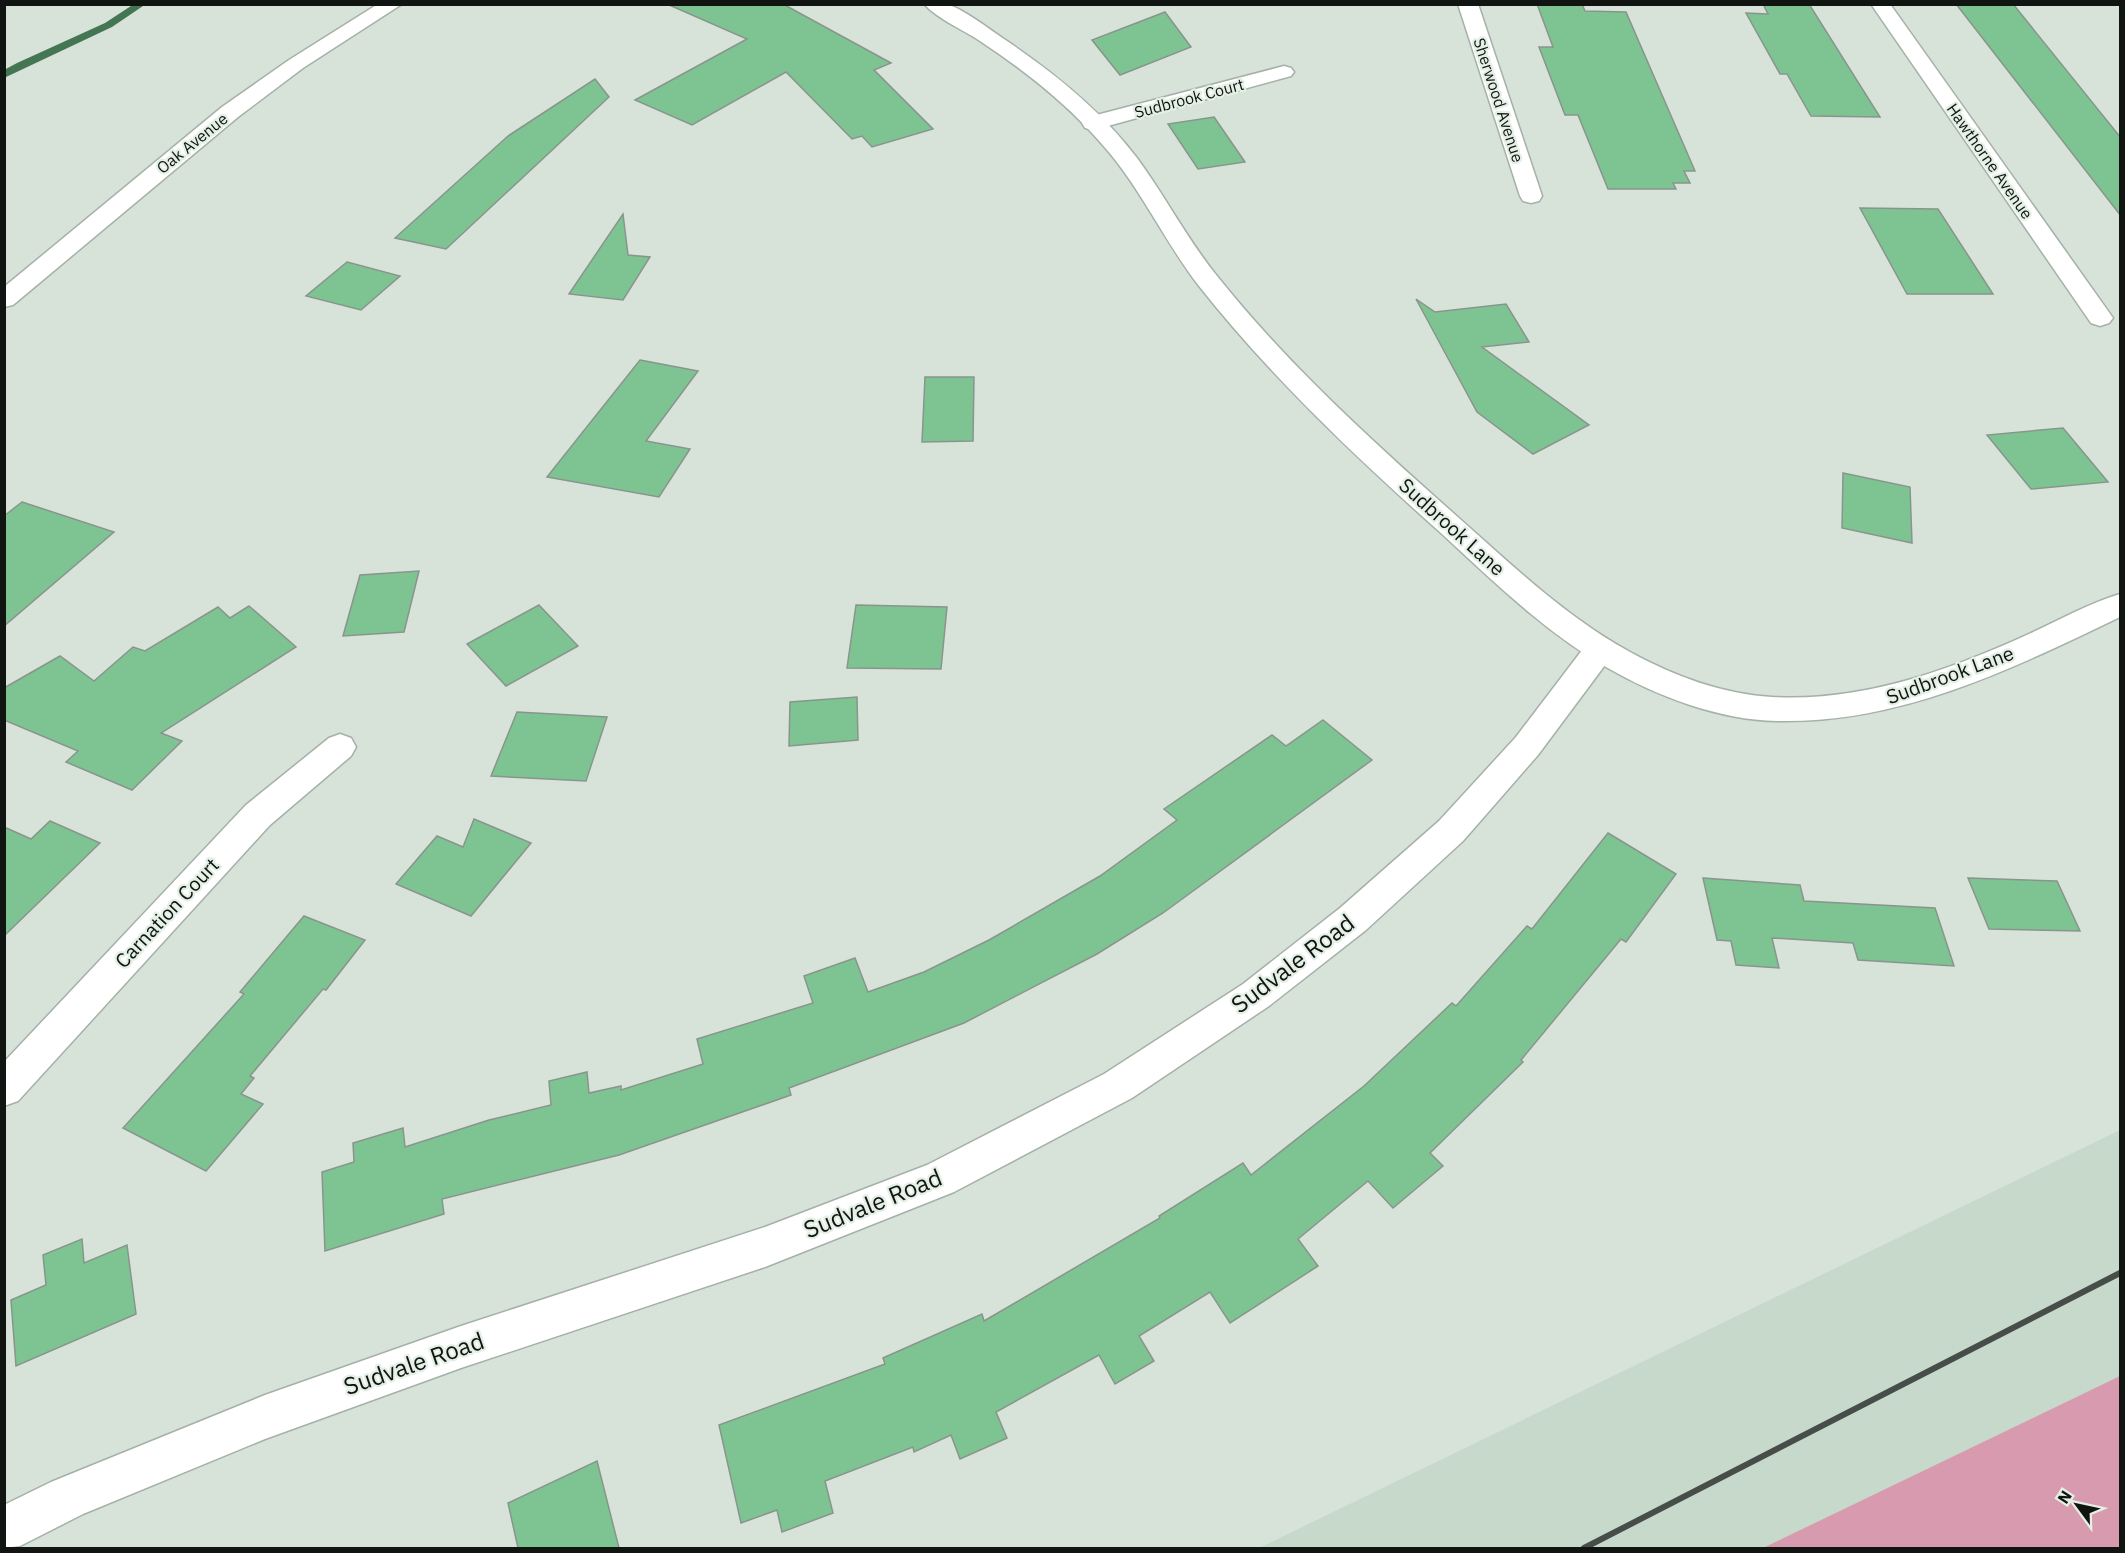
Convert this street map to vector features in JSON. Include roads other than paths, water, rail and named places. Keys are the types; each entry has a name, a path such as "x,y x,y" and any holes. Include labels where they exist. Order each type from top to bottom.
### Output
{"street":[{"name":"Oak Avenue","path":"4,300 230,112 296,64 393,4"},
{"name":"Sudbrook Lane","path":"933,4 980,32 1023,62 1094,123 1128,161 1207,279 1315,399 1421,500 1493,564 1600,648 1656,678 1715,699 1772,709 1834,707 1890,698 1963,675 2121,605"},
{"name":"Sherwood Avenue","path":"1468,4 1531,196"},
{"name":"Hawthorne Avenue","path":"1880,4 2100,318"},
{"name":"Sudbrook Court","path":"1094,123 1284,72"},
{"name":"Sudvale Road","path":"4,1530 67,1498 265,1417 461,1347 765,1247 940,1179 1118,1086 1256,995 1353,919 1452,831 1527,746 1600,648"},
{"name":"Carnation Court","path":"4,1089 258,815 339,747"}],"waterway":[{"path":"4,75 109,25 141,4"}],"railway":[{"path":"1584,1548 2120,1273"}]}
